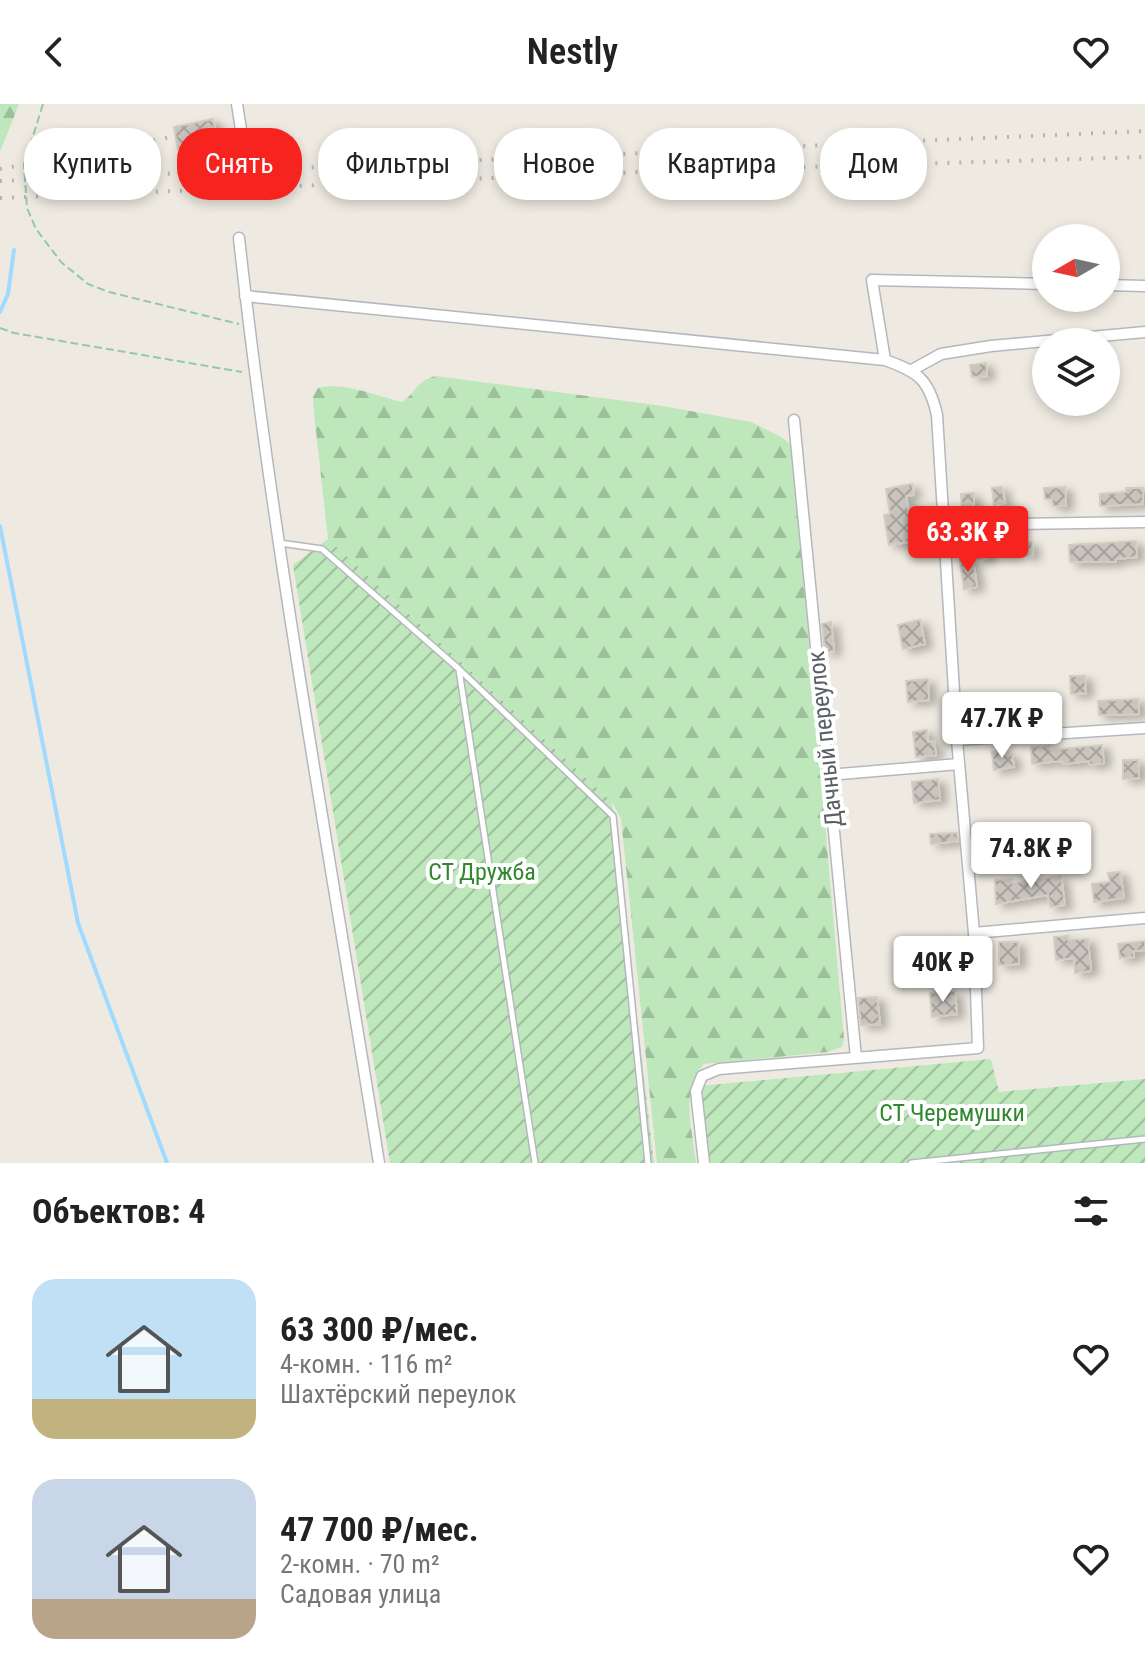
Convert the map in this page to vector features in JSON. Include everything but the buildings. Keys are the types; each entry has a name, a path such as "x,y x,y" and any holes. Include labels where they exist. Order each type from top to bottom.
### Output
{"street":[{"path":"237,104 241,128"},
{"path":"239,238 248,326 280,543 379,1163"},
{"path":"885,360 872,280 1032,284"},
{"path":"1120,285 1145,286"},
{"path":"245,296 885,360 912,370 928,386 937,415 957,740 974,933 978,1048 719,1069 702,1076 696,1091 704,1163"},
{"path":"912,370 941,354 991,346 1145,332"},
{"name":"Дачный переулок","path":"794,420 856,1058"},
{"path":"942,525 1145,522"},
{"path":"957,740 1145,728"},
{"path":"828,775 959,764"},
{"path":"974,933 1145,918"}],"lane":[{"path":"280,543 322,549 459,669 613,816 648,1163"},
{"path":"459,669 535,1163"},
{"path":"911,1163 1145,1139"}],"path":[{"path":"42,105 24,165 27,208 36,229 61,262 88,284 109,292 248,326"},
{"path":"0,328 14,333 255,374"}],"green space":[{"path":"0,104 19,104 0,152"},
{"path":"435,376 663,406 751,422 781,437 792,450 844,1039 842,1047 828,1052 704,1064 696,1074 690,1098 696,1163 657,1163 621,819 612,802 328,539 314,413 313,397 318,388 338,386 402,402 424,381"},
{"name":"СТ Дружба","path":"328,539 612,802 654,1163 390,1163 293,565"},
{"name":"СТ Черемушки","path":"991,1059 999,1092 1145,1079 1145,1163 707,1163 699,1086"}],"waterway":[{"path":"0,312 8,294 14,250"},
{"path":"0,526 78,923 167,1163"}],"railway":[{"path":"0,181 1145,131"},
{"path":"0,169 176,136"},
{"path":"0,198 642,172 1145,157"}]}
